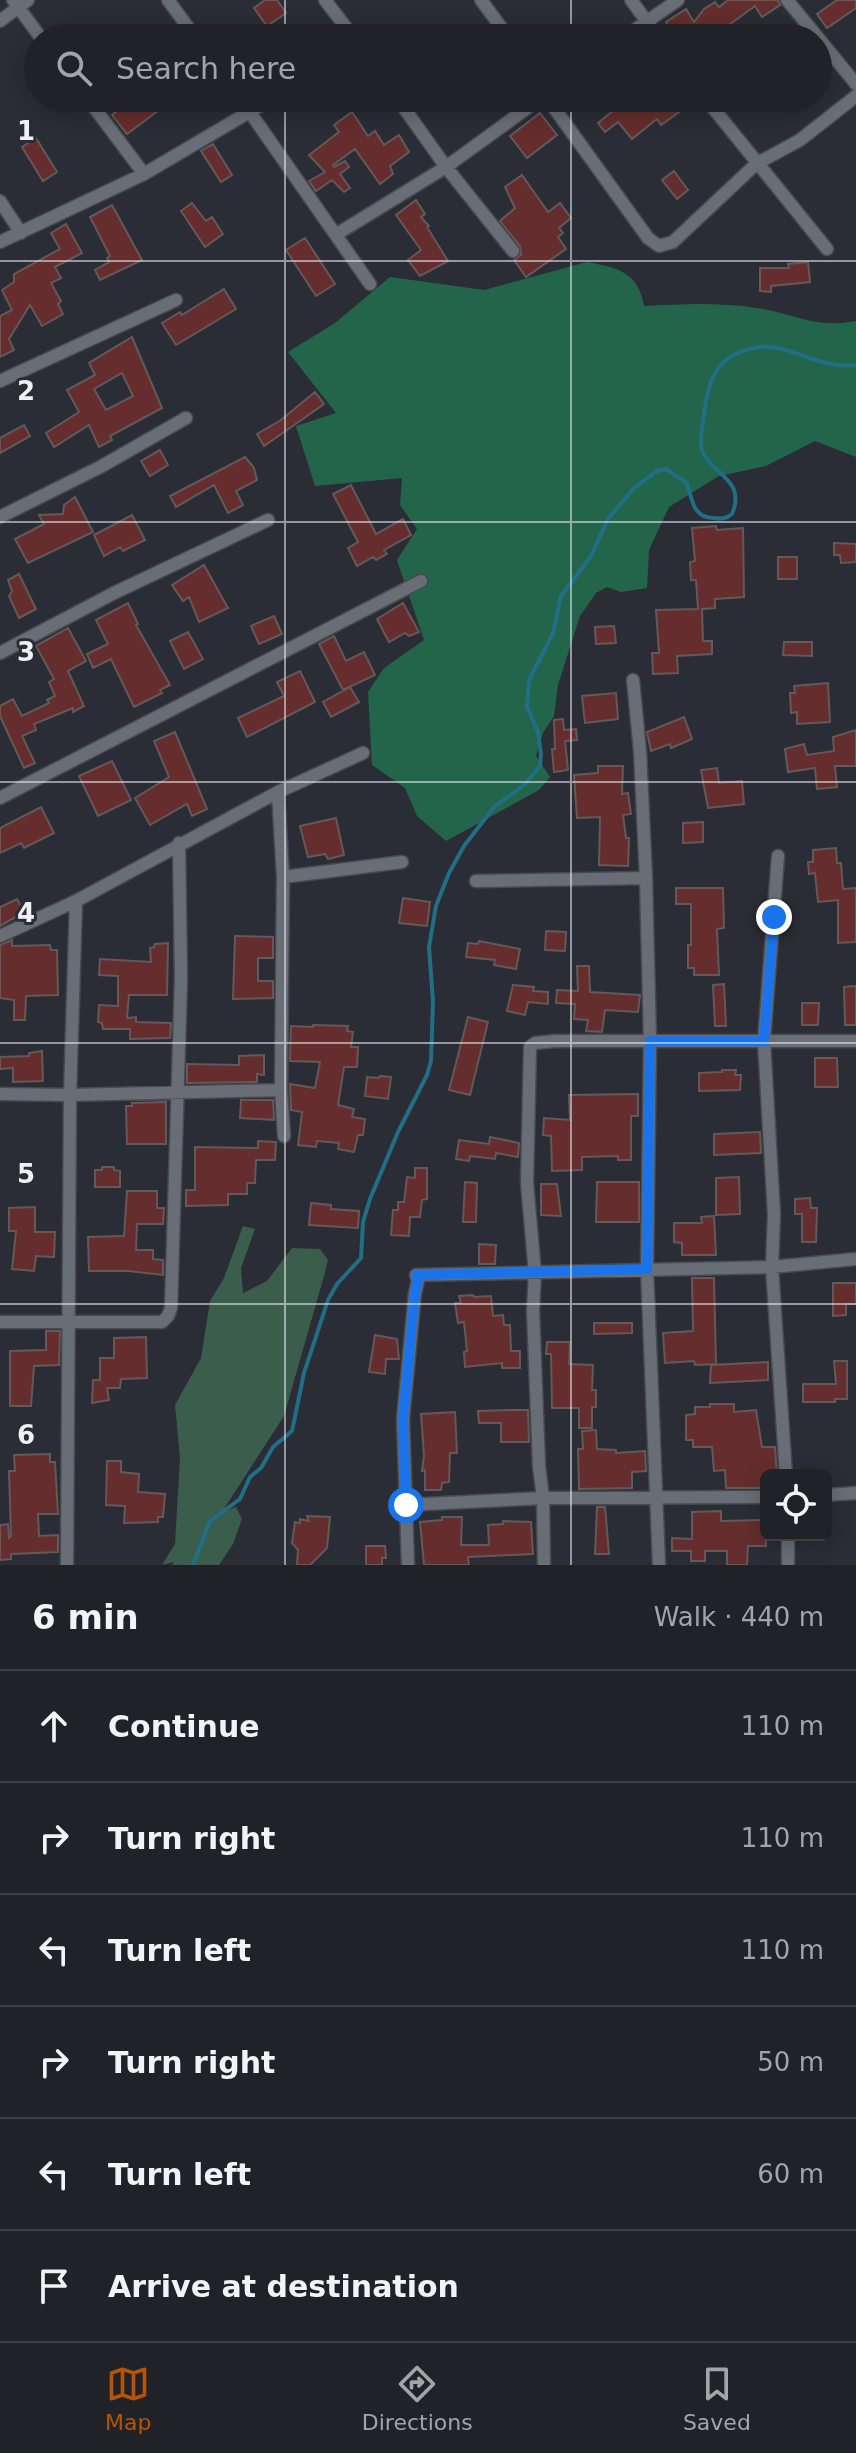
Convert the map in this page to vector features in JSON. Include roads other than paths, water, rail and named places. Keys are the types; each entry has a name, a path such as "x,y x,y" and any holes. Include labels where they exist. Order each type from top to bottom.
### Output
{"street":[{"path":"168,0 186,24"},
{"path":"481,0 499,24"},
{"path":"631,0 648,24"},
{"path":"642,24 678,0"},
{"path":"787,0 807,24"},
{"path":"329,1 345,24"},
{"path":"0,21 20,2 33,24"},
{"path":"832,55 856,84"},
{"path":"554,112 648,238 659,246 673,242 756,164 800,140 856,96"},
{"path":"98,112 144,174"},
{"path":"407,112 513,251"},
{"path":"337,234 446,167 524,112"},
{"path":"716,112 827,249"},
{"path":"0,242 144,174 250,113 370,284"},
{"path":"0,201 21,233"},
{"path":"0,381 176,300"},
{"path":"0,517 102,466 186,418"},
{"path":"0,653 114,593 268,520"},
{"path":"0,798 421,581"},
{"path":"633,680 646,878 650,1041 647,1269 659,1565"},
{"path":"1,934 76,901 179,843 363,753"},
{"path":"278,792 283,877 281,1090 284,1136"},
{"path":"0,1322 162,1322 171,1308 181,979 179,843"},
{"path":"778,856 764,1041 774,1214 772,1267 786,1469"},
{"path":"283,877 402,862"},
{"path":"476,881 646,878"},
{"path":"67,1565 70,1095 76,901"},
{"path":"544,1565 533,1310 535,1273 527,1183 530,1047 535,1043 555,1041 856,1041"},
{"path":"0,1094 178,1094 281,1090"},
{"path":"408,1565 403,1419 418,1281 416,1275 772,1267 856,1259"},
{"path":"832,1495 856,1493"},
{"path":"406,1505 543,1498 760,1497"},
{"path":"788,1541 788,1565"}],"waterway":[{"path":"193,1565 210,1521 240,1499 250,1477 261,1468 273,1447 292,1431 304,1373 328,1300 337,1284 361,1258 363,1222 370,1199 431,1061 433,1002 429,947 436,906 464,846 494,807 524,785 540,766 538,732 527,707 529,680 553,633 561,596 591,556 608,519 634,488 657,471 666,469 687,483 694,506 701,515 721,518 732,514 735,492 704,455 701,446 708,390 723,363 741,352 775,347 827,363 856,365"}]}
